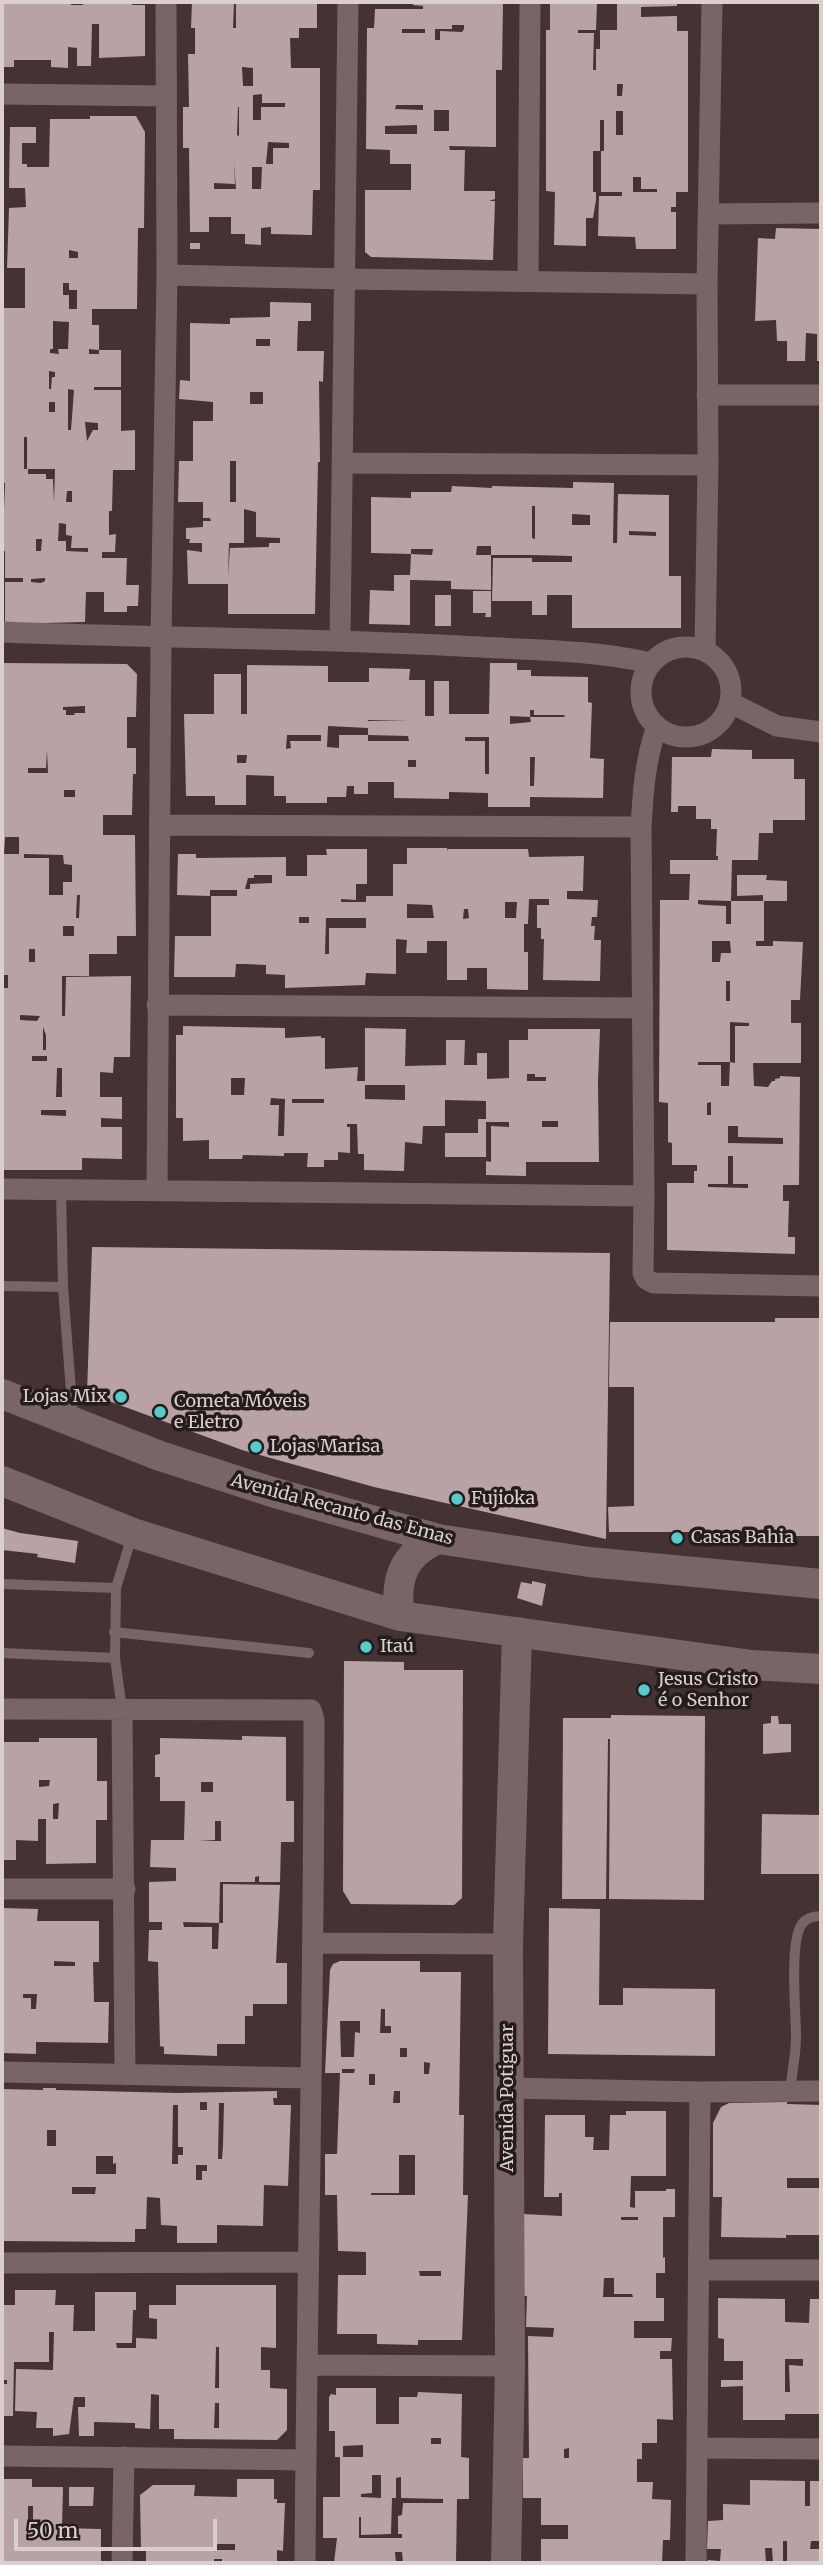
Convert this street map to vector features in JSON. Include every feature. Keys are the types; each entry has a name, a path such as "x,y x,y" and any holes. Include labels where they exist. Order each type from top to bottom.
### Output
{"main road":[{"name":"Avenida Recanto das Emas","path":"2,1394 160,1456 272,1493 438,1539 589,1562 821,1584"},
{"path":"2,1482 133,1533 400,1616 752,1665 821,1669"},
{"path":"400,1616 398,1590 404,1570 413,1554 423,1545 438,1539"},
{"name":"Avenida Potiguar","path":"506,2563 510,2366 508,1944 517,1632"}],"street":[{"path":"158,1190 161,638 167,275 166,2"},
{"path":"340,639 348,2"},
{"path":"528,280 530,2"},
{"path":"705,650 712,2"},
{"path":"2,94 166,96"},
{"path":"709,214 821,213"},
{"path":"167,275 707,284"},
{"path":"707,395 821,396"},
{"path":"344,463 708,465"},
{"path":"2,632 161,638 340,639 604,655 651,663"},
{"path":"685,646 705,650 721,663 731,682 731,703 720,723 701,735 678,736 657,726 643,707 641,684 651,663 666,651 685,646"},
{"path":"731,703 777,726 821,732"},
{"path":"657,726 644,776 641,827 643,1273 646,1279 653,1283 821,1286"},
{"path":"160,825 641,827"},
{"path":"158,1005 643,1008"},
{"path":"2,1189 644,1196"},
{"path":"2,1709 311,1710 314,1720 314,1943 305,2563"},
{"path":"122,1710 125,2075"},
{"path":"2,1889 125,1889"},
{"path":"314,1943 508,1944"},
{"path":"2,2072 310,2078"},
{"path":"508,2088 700,2092 821,2091"},
{"path":"696,2563 700,2092"},
{"path":"2,2263 308,2262"},
{"path":"700,2270 821,2270"},
{"path":"309,2365 510,2366"},
{"path":"698,2448 821,2449"},
{"path":"2,2456 306,2460"},
{"path":"122,2563 124,2457"}],"lane":[{"path":"61,1189 63,1287 73,1422"},
{"path":"2,1286 63,1287"},
{"path":"122,1710 115,1658 116,1588 133,1533"},
{"path":"2,1584 116,1588"},
{"path":"114,1632 309,1653"},
{"path":"2,1653 115,1658"},
{"path":"790,2091 796,2040 794,1978 798,1937 804,1921 810,1917 821,1916"}],"building":[{"path":"2,2 71,2 71,5 83,5 82,2 132,2 132,5 145,5 145,56 99,58 99,24 92,24 91,66 77,66 77,48 68,47 68,68 51,67 51,60 14,60 14,67 2,67"},
{"path":"192,2 234,2 233,28 236,28 236,2 317,2 317,28 299,28 299,38 290,38 291,68 320,68 320,190 313,190 312,235 271,234 271,227 261,228 261,245 245,244 245,234 231,234 231,217 209,217 209,232 190,232 189,148 183,148 183,107 189,107 188,54 195,54 195,28 191,28","holes":["242,67 253,68 253,86 243,86","262,94 262,103 285,103 285,107 261,107 261,120 253,120 253,95","238,107 239,107 239,136 237,135","268,142 289,143 289,148 273,148 273,164 266,164","234,162 236,189 214,189 214,183 235,184","252,167 262,167 261,189 252,189"]},
{"path":"413,2 503,2 502,70 496,70 496,147 449,146 450,150 465,150 464,191 495,191 495,199 489,201 495,201 493,260 371,257 365,252 365,190 411,190 411,164 390,164 390,150 366,149 367,28 374,28 375,9 423,9 423,6 413,5","holes":["452,25 464,25 462,32 440,31 440,40 435,40 435,29 452,29","402,29 425,29 425,33 402,33","396,105 423,105 423,110 395,109","434,110 449,110 449,131 434,131","417,125 417,134 385,134 385,126"]},
{"path":"550,2 597,2 596,30 578,30 578,33 594,33 593,70 596,70 600,30 617,30 617,2 677,2 677,6 641,7 641,17 677,16 677,31 688,31 688,192 676,192 676,207 671,207 671,212 676,212 676,249 636,249 635,237 598,236 599,196 622,196 622,192 601,192 604,120 600,120 600,151 593,151 593,192 596,192 596,200 593,218 586,218 586,246 554,245 555,192 546,191 546,30 550,30","holes":["617,84 623,84 622,96 617,96","616,111 623,111 623,135 616,135","633,177 641,177 641,189 657,189 657,192 633,192"]},
{"path":"90,116 136,116 145,132 144,228 138,228 137,309 92,309 92,325 99,325 99,350 121,350 121,387 94,387 94,390 121,390 121,431 135,430 135,470 113,470 109,535 116,534 115,552 102,552 102,558 127,558 126,585 139,585 138,606 127,606 127,612 104,612 104,592 86,592 85,622 5,624 5,582 23,582 23,578 5,578 5,551 2,551 5,483 2,483 2,308 25,308 25,268 7,268 9,208 26,207 25,188 9,188 10,127 36,127 36,143 22,143 22,164 27,164 27,167 49,167 50,119 90,119","holes":["69,250 78,252 78,258 69,258","63,283 69,283 69,290 77,290 77,309 69,309 69,295 63,295","53,321 69,322 68,349 58,349 59,354 50,353 50,349 53,349","89,349 99,350 99,354 89,354","49,371 55,372 55,377 52,377 51,389 49,389","68,389 74,390 71,430 68,430","49,402 55,402 55,412 49,412","85,422 98,423 98,430 93,430 87,441","24,437 27,437 27,469 24,469","28,469 55,469 54,503 53,479 46,479 46,474 28,474","67,491 72,491 72,502 66,502","59,523 66,524 66,535 72,536 71,548 88,548 88,552 66,551 66,541 58,541","36,539 42,539 41,551 36,551","45,578 41,583 31,582 31,579"]},
{"path":"776,228 821,229 821,361 817,361 817,334 806,333 805,361 787,361 787,341 777,341 776,320 755,321 758,238 775,239"},
{"path":"190,243 200,243 200,249 190,249"},
{"path":"270,302 311,303 311,321 298,321 297,351 324,351 323,382 319,381 320,462 315,614 228,614 228,584 188,584 187,550 202,552 202,543 189,543 190,539 186,539 186,528 203,527 203,521 211,521 210,518 203,518 203,502 178,502 179,461 193,461 193,421 213,421 213,402 179,399 180,380 190,381 190,323 230,324 230,318 270,317","holes":["256,339 270,339 270,346 256,346","250,392 263,392 263,404 250,404","230,461 236,461 236,502 230,502","244,509 256,512 256,537 280,538 280,543 269,543 269,547 230,548 228,577 229,543 244,543"]},
{"path":"573,482 614,483 613,543 617,543 618,494 669,495 669,576 681,576 681,628 572,628 572,595 547,595 547,615 532,615 532,601 492,601 493,558 572,562 572,556 532,555 491,555 491,590 451,589 451,581 410,580 410,625 369,624 370,590 394,591 394,575 410,575 411,554 371,553 371,497 411,498 411,492 451,492 452,486 573,488","holes":["532,506 535,506 535,539 532,538","572,514 590,515 590,525 572,525","629,531 656,532 656,536 629,535","477,546 491,546 491,555 476,555","411,549 433,549 432,555 411,554"]},
{"path":"473,591 491,591 491,617 485,617 486,613 473,613"},
{"path":"435,595 451,595 451,626 435,626"},
{"path":"2,663 127,664 137,674 136,717 127,717 127,748 136,748 132,815 103,815 103,835 135,835 136,936 117,936 117,954 89,954 89,976 62,976 62,1016 65,1016 66,977 131,976 130,1057 114,1057 113,1073 100,1072 100,1097 122,1097 122,1119 101,1118 101,1127 122,1127 122,1159 82,1158 82,1170 2,1170 2,988 8,988 8,975 2,975","holes":["85,706 85,713 66,715 66,710 63,710 63,707","47,750 48,773 28,773 28,768 46,768","64,790 75,790 75,797 64,797","5,837 19,837 19,854 4,854","24,854 63,855 64,864 72,865 72,882 63,882 63,895 49,895 49,858 24,858","77,895 80,895 79,918 76,918","63,926 74,926 74,936 63,936","29,949 35,949 35,962 29,962","20,1015 40,1016 37,1021 20,1020","43,1027 46,1050 43,1050","32,1056 47,1056 47,1061 32,1061","57,1068 62,1068 62,1097 56,1097","41,1110 66,1110 66,1116 41,1115"]},
{"path":"490,663 517,663 517,670 531,670 531,676 588,677 588,702 592,703 590,758 604,759 603,798 530,797 530,807 488,807 488,793 449,792 449,799 394,798 394,782 368,782 368,794 354,794 354,786 347,786 346,797 327,797 327,803 286,803 286,796 274,796 274,776 246,775 246,805 215,805 215,796 186,796 184,714 214,714 214,674 241,674 241,714 247,714 247,665 328,666 328,682 369,682 369,668 410,669 409,680 425,680 425,716 434,716 434,681 449,681 449,714 489,714","holes":["530,710 534,710 534,715 565,715 530,717","510,716 530,717 531,722 510,724","328,726 368,728 368,735 339,735 339,748 327,747","287,735 321,735 321,741 290,741 291,748 286,749","368,735 408,736 409,741 368,741","465,737 489,737 489,774 485,774 485,741 465,741","237,755 247,755 246,763 237,763","530,757 535,757 534,786 530,786","408,760 416,760 416,767 408,767"]},
{"path":"712,749 752,750 752,759 794,759 794,779 805,779 805,820 773,820 773,833 759,833 758,860 732,860 731,901 764,901 764,941 756,941 756,946 773,946 773,941 803,942 800,1000 791,1000 791,1023 801,1023 801,1063 753,1063 754,1086 768,1087 780,1076 800,1077 799,1185 783,1185 783,1201 789,1201 788,1237 795,1237 795,1254 667,1250 667,1183 694,1183 697,1165 672,1165 672,1143 668,1142 668,1103 659,1102 660,900 689,900 690,874 670,874 670,860 718,860 717,829 711,829 711,819 696,819 696,806 678,806 678,812 671,812 672,757 711,757","holes":["698,900 731,901 731,924 726,924 726,906 698,904","712,941 730,941 731,953 721,953 720,962 712,962","726,981 730,981 730,1001 726,1001","730,1022 749,1023 749,1026 735,1026 735,1063 730,1062","698,1062 730,1062 729,1086 721,1086 721,1065 698,1065","711,1102 711,1115 707,1115 707,1103","728,1126 738,1126 738,1137 783,1138 783,1144 728,1143","728,1156 733,1156 733,1184 748,1184 748,1188 708,1187 708,1184 728,1184"]},
{"path":"407,848 447,848 448,851 528,849 529,857 584,856 583,891 567,891 567,899 598,900 597,917 592,917 591,926 595,926 594,940 601,940 600,981 543,980 544,939 541,939 541,928 537,928 537,905 549,905 549,899 529,899 528,924 524,924 524,952 528,952 528,990 487,989 487,968 467,968 467,980 447,980 447,941 427,941 427,953 406,953 407,940 396,939 396,974 366,973 365,985 285,988 285,975 266,974 266,965 245,964 236,964 235,977 174,977 175,936 211,936 211,896 237,896 237,890 210,890 210,896 177,895 178,854 196,854 196,858 286,857 286,876 307,876 307,855 327,855 326,849 367,849 367,884 356,884 356,900 341,899 341,902 366,902 366,896 393,896 393,864 407,864","holes":["254,875 272,875 272,883 250,884 250,889 245,889 248,878 254,878","505,902 517,902 516,918 505,918","407,904 432,905 434,918 407,918","464,909 468,909 469,918 463,919","299,917 309,917 309,923 299,923","326,918 366,918 366,928 329,928 329,954 325,954"]},
{"path":"737,875 767,875 766,880 787,881 787,901 763,901 763,895 737,896"},
{"path":"183,1026 285,1028 285,1038 321,1036 325,1038 325,1069 358,1067 357,1081 365,1081 365,1028 406,1029 405,1066 446,1065 446,1040 465,1040 464,1065 477,1065 477,1053 487,1053 487,1079 509,1078 509,1040 528,1040 528,1029 600,1029 599,1162 526,1162 526,1176 486,1175 486,1161 491,1162 491,1126 509,1127 509,1122 486,1122 486,1157 445,1157 445,1133 478,1133 478,1119 486,1119 486,1101 445,1100 445,1126 423,1126 422,1144 405,1142 404,1171 364,1170 364,1154 358,1154 357,1124 347,1124 347,1127 350,1127 350,1153 338,1152 338,1160 324,1160 324,1167 307,1167 308,1153 209,1159 209,1140 183,1141 183,1118 176,1118 176,1035 183,1035","holes":["527,1074 546,1077 546,1081 527,1081","231,1078 245,1078 244,1095 231,1095","365,1085 405,1085 405,1100 365,1099","271,1098 285,1099 284,1136 278,1136 279,1105 270,1105","292,1099 324,1099 324,1103 292,1103","542,1121 558,1121 558,1127 542,1127"]},
{"path":"92,1247 610,1253 606,1539 374,1487 242,1450 87,1393"},
{"path":"775,1318 821,1318 821,1536 776,1536 772,1532 609,1532 608,1507 634,1506 634,1387 609,1387 610,1322 775,1322"},
{"path":"2,1528 78,1541 75,1563 37,1557 38,1554 2,1550"},
{"path":"532,1581 546,1584 542,1606 517,1598 521,1582 532,1584"},
{"path":"344,1661 404,1662 404,1670 463,1670 462,1898 454,1905 351,1904 343,1891"},
{"path":"611,1715 705,1716 704,1900 609,1899 610,1739 606,1899 562,1899 563,1718 611,1718"},
{"path":"771,1716 778,1716 779,1724 791,1724 791,1752 763,1754 763,1724 771,1723"},
{"path":"242,1736 286,1737 286,1801 294,1801 294,1842 281,1842 280,1882 259,1882 259,1876 255,1877 255,1882 220,1882 219,1923 223,1923 223,1884 280,1885 276,1963 287,1963 287,2004 253,2004 253,2016 245,2016 245,2044 217,2044 217,2056 164,2054 164,2047 160,2046 158,1962 148,1961 149,1930 162,1930 162,1922 149,1922 149,1882 176,1881 176,1868 150,1867 151,1840 184,1840 185,1801 160,1801 160,1777 155,1777 155,1755 160,1754 160,1738 242,1740","holes":["201,1782 213,1782 213,1792 201,1792","215,1821 221,1821 221,1841 199,1841 215,1840","183,1922 219,1923 218,1949 212,1949 212,1927 184,1927"]},
{"path":"39,1738 97,1738 97,1781 107,1781 107,1820 96,1820 96,1863 46,1864 46,1819 38,1819 38,1841 16,1840 16,1860 2,1860 2,1742 39,1742","holes":["39,1780 50,1780 49,1786 39,1787","59,1803 58,1819 53,1819 53,1804"]},
{"path":"762,1814 821,1815 821,1874 761,1874"},
{"path":"2,1908 38,1909 37,1921 99,1921 99,1962 93,1962 94,2002 109,2002 108,2043 36,2042 36,2054 2,2053","holes":["54,1961 75,1962 75,1966 54,1966","23,1994 37,1994 36,2009 31,2009 31,1998 23,1998"]},
{"path":"549,1908 600,1909 599,2005 623,2005 623,1988 715,1989 715,2056 548,2054"},
{"path":"340,1961 420,1961 420,1972 461,1972 459,2115 464,2115 463,2195 468,2195 462,2340 418,2340 418,2345 377,2344 377,2334 337,2334 338,2275 366,2275 366,2252 338,2251 337,2195 325,2195 325,2154 337,2154 340,2073 325,2073 330,1970 333,1964","holes":["381,2009 385,2009 385,2026 391,2026 391,2033 380,2033","340,2021 360,2021 360,2033 355,2032 354,2057 341,2057","400,2048 407,2048 407,2057 400,2057","424,2062 430,2063 429,2074 424,2074","342,2069 355,2069 354,2073 342,2073","369,2074 375,2074 375,2085 369,2085","394,2091 400,2091 400,2103 393,2103","399,2155 415,2155 415,2195 371,2193 399,2193","419,2271 441,2271 441,2276 420,2276"]},
{"path":"56,2088 178,2093 277,2091 277,2098 273,2098 274,2105 291,2105 288,2186 264,2185 263,2226 217,2225 217,2243 177,2243 177,2226 161,2225 160,2198 147,2197 146,2229 135,2229 135,2242 2,2241 2,2089","holes":["200,2102 207,2102 207,2110 200,2110","219,2103 224,2103 222,2159 218,2159","173,2105 178,2105 178,2147 183,2147 183,2155 178,2155 178,2164 172,2164","47,2130 56,2130 56,2146 47,2146","96,2156 113,2156 116,2174 96,2174","196,2165 207,2165 207,2171 202,2171 202,2180 196,2180","72,2187 96,2187 95,2194 72,2194"]},
{"path":"787,2102 821,2105 821,2178 787,2178 787,2188 821,2188 821,2235 786,2235 786,2238 721,2237 722,2197 713,2197 713,2123 721,2107 729,2103"},
{"path":"626,2111 666,2111 666,2176 631,2176 630,2207 635,2208 635,2191 675,2189 675,2217 663,2217 665,2273 656,2273 656,2298 664,2298 664,2321 634,2321 634,2338 672,2338 671,2351 660,2351 660,2359 672,2359 673,2420 657,2419 657,2443 642,2443 642,2459 637,2459 637,2482 653,2482 652,2499 671,2500 670,2540 663,2540 662,2563 541,2563 541,2539 568,2539 568,2525 541,2525 541,2498 523,2498 523,2458 529,2458 528,2336 553,2337 554,2328 526,2327 527,2296 522,2296 523,2214 562,2216 562,2193 559,2193 559,2197 544,2197 545,2115 585,2115 585,2137 594,2137 593,2150 609,2150 610,2115 626,2115","holes":["621,2217 638,2217 638,2220 621,2220","604,2278 614,2278 614,2294 632,2294 633,2297 603,2297","569,2448 569,2458 564,2458 564,2449"]},
{"path":"176,2285 276,2285 276,2348 261,2347 261,2370 270,2370 270,2388 287,2389 287,2430 277,2440 174,2439 174,2429 159,2429 159,2395 151,2394 150,2429 135,2428 135,2423 94,2422 94,2436 79,2436 78,2407 85,2407 85,2397 74,2397 69,2434 53,2436 53,2428 36,2428 37,2412 15,2411 16,2369 53,2370 54,2332 49,2332 49,2362 14,2362 13,2416 2,2416 2,2384 7,2384 7,2380 2,2380 2,2305 15,2305 15,2290 56,2290 55,2305 74,2305 73,2331 95,2331 95,2292 136,2292 132,2343 116,2343 117,2348 136,2348 136,2338 157,2339 157,2319 149,2318 149,2305 176,2305","holes":["216,2347 219,2347 219,2388 215,2388","215,2403 219,2403 219,2428 214,2428"]},
{"path":"718,2298 785,2299 785,2322 809,2323 810,2299 821,2299 819,2414 785,2414 785,2420 743,2420 743,2386 721,2387 721,2380 743,2380 743,2361 724,2361 724,2339 718,2338","holes":["785,2359 803,2359 803,2366 789,2365 790,2392 785,2392"]},
{"path":"336,2388 376,2388 376,2424 399,2424 399,2397 417,2397 418,2392 462,2394 461,2457 469,2458 469,2499 457,2499 456,2563 403,2563 402,2552 395,2552 396,2563 334,2563 337,2538 323,2538 323,2497 340,2497 340,2457 335,2457 335,2431 329,2431 329,2397 331,2394 336,2395","holes":["431,2438 441,2438 441,2444 431,2444","363,2445 363,2457 343,2457 343,2446","372,2475 381,2475 381,2498 361,2497 361,2494 372,2493","401,2477 401,2498 443,2499 443,2503 403,2503 402,2515 398,2516 398,2534 402,2534 402,2538 359,2538 359,2517 361,2535 391,2534 392,2498 396,2498 396,2478"]},
{"path":"2,2479 32,2479 32,2487 63,2487 62,2528 101,2529 101,2563 2,2563","holes":["28,2506 33,2506 33,2527 28,2526"]},
{"path":"237,2479 274,2479 274,2499 277,2499 277,2503 285,2503 283,2551 277,2550 277,2563 222,2563 222,2559 214,2559 214,2563 146,2563 146,2549 141,2550 140,2495 153,2485 195,2485 194,2496 237,2497","holes":["214,2544 235,2544 235,2550 214,2550"]},
{"path":"750,2480 805,2481 805,2506 810,2506 810,2481 821,2481 821,2541 811,2541 810,2549 821,2549 821,2563 787,2563 787,2541 783,2541 783,2563 773,2563 772,2548 765,2548 766,2563 708,2563 708,2560 720,2561 721,2549 707,2549 708,2521 723,2520 723,2504 750,2505"},
{"path":"69,2487 94,2487 93,2506 69,2506"}],"place":[{"name":"Lojas Mix","path":"121,1397"},
{"name":"Cometa Móveis e Eletro","path":"160,1412"},
{"name":"Lojas Marisa","path":"256,1447"},
{"name":"Fujioka","path":"457,1499"},
{"name":"Casas Bahia","path":"677,1538"},
{"name":"Itaú","path":"366,1647"},
{"name":"Jesus Cristo é o Senhor","path":"644,1690"}]}
